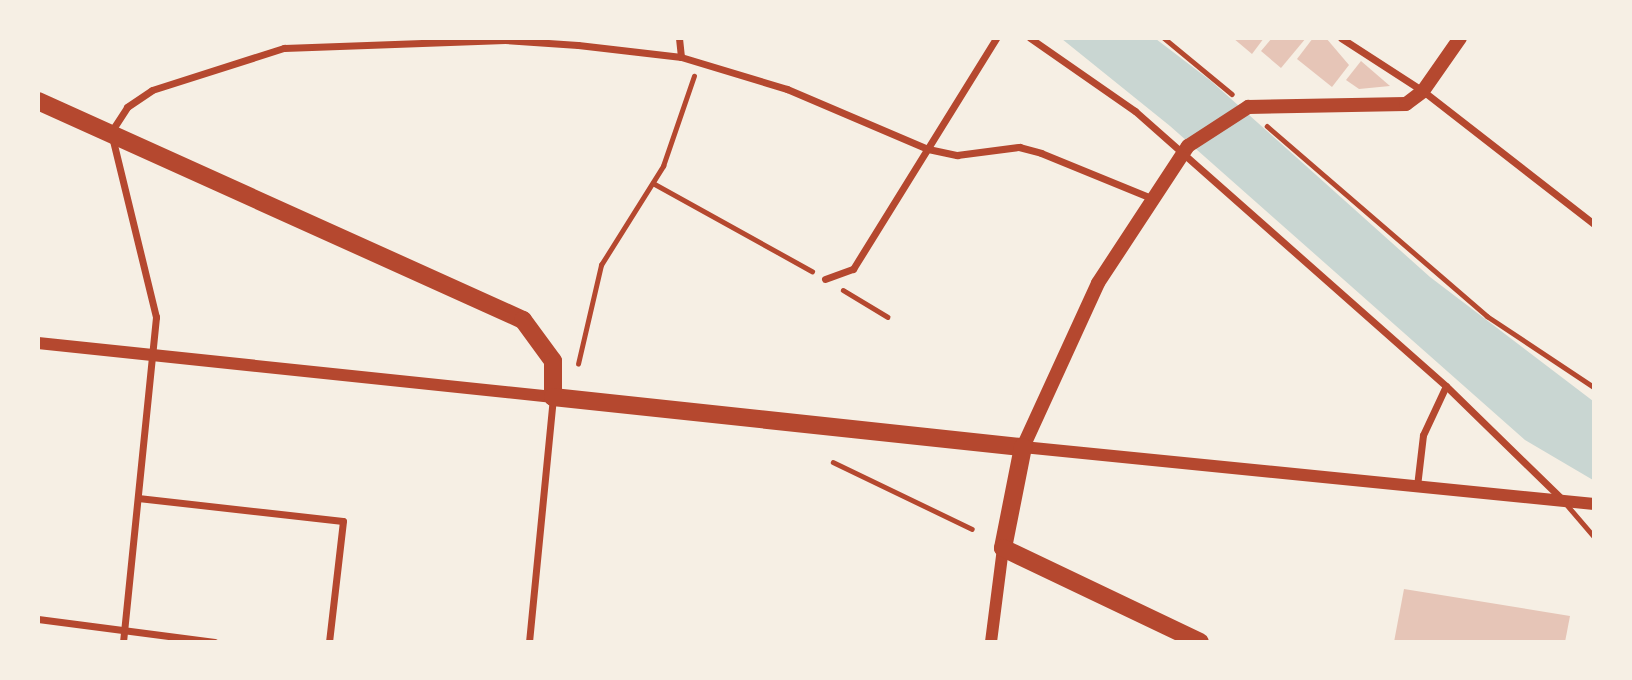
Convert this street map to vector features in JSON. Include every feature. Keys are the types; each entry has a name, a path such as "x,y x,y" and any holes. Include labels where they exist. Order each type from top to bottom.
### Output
{"main road":[{"path":"1200,642 1003,548 1023,447 1098,283 1185,150 1243,109 1302,102 1389,109 1423,91 1460,38"},
{"path":"38,101 523,320 552,362 553,397 1023,447"}],"street":[{"path":"679,38 681,57"},
{"path":"825,279 853,269 996,38"},
{"path":"1030,38 1114,96 1185,150 1446,386 1563,500"},
{"path":"1341,38 1423,91 1594,224"},
{"path":"123,642 155,355 156,317 111,132 127,107 152,90 284,48 505,40 681,57 787,89 928,149 957,155 1019,147 1152,198"},
{"path":"38,343 553,397 528,642"},
{"path":"1417,486 1423,435 1446,386"},
{"path":"1023,447 1594,504"},
{"path":"138,498 343,521 330,642"},
{"path":"991,642 1003,548"},
{"path":"38,619 215,642"}],"lane":[{"path":"1563,500 1594,537"}],"path":[{"path":"1164,38 1243,109 1487,316 1594,387"},
{"path":"578,364 601,265 653,183 689,100 696,62"},
{"path":"653,183 888,317"},
{"path":"833,462 972,528"}],"shaded area":[{"path":"1062,39 1156,39 1211,81 1430,277 1593,401 1593,480 1525,440 1170,126"}],"building":[{"path":"1233,38 1264,38 1252,54"},
{"path":"1272,38 1306,38 1281,68 1261,51"},
{"path":"1313,38 1326,38 1349,65 1332,87 1297,59"},
{"path":"1361,61 1390,86 1359,89 1346,80"},
{"path":"1404,589 1570,616 1565,642 1394,642"}]}
